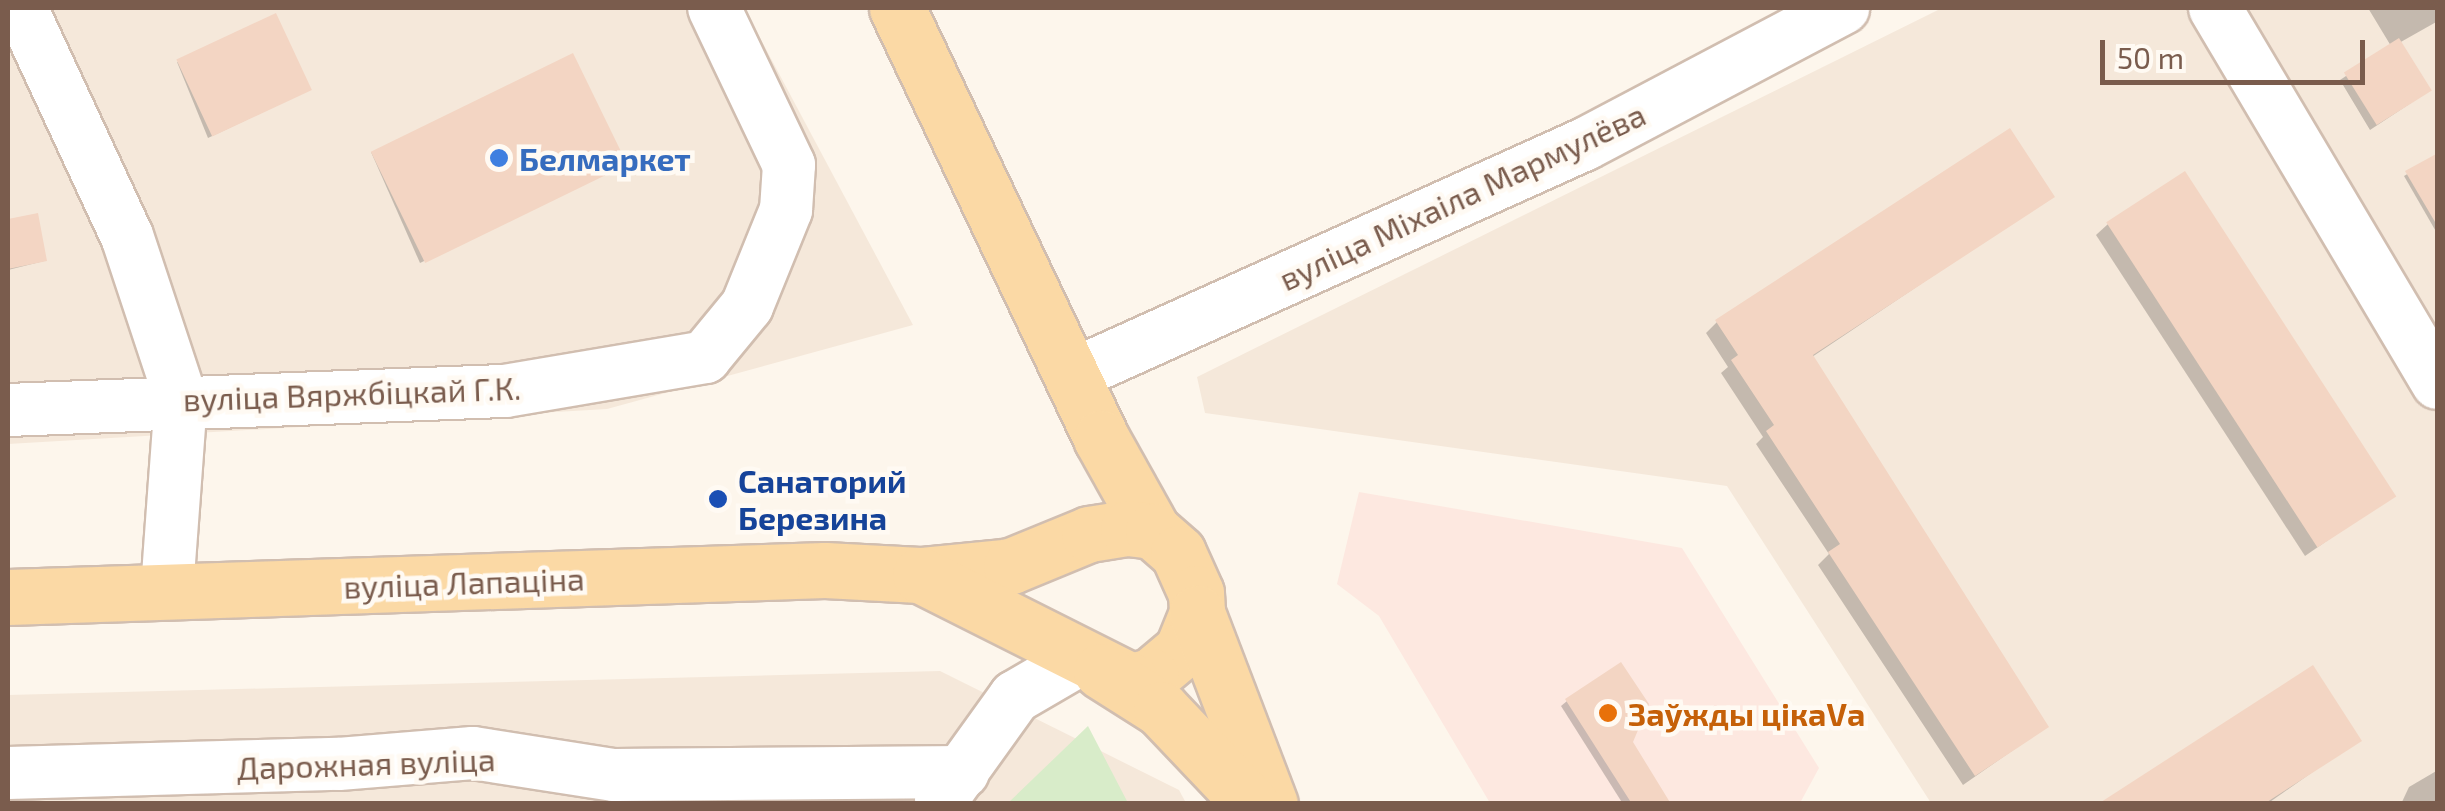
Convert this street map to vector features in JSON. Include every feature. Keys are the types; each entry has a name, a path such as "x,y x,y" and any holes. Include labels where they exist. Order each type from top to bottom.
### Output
{"main road":[{"path":"897,8 1075,374 1101,438 1153,532 1188,569 1197,613 1270,804"},
{"path":"1071,544 1092,501 1101,438"},
{"name":"вуліца Лапаціна","path":"8,598 825,570 920,575 1010,566 1108,528 1153,532"},
{"name":"вуліца Лапаціна","path":"1071,544 1048,576 1043,611 1052,632 1082,658 1161,710 1251,804"},
{"name":"вуліца Лапаціна","path":"920,575 1118,679 1150,676 1182,650 1197,613"}],"street":[{"path":"21,8 126,236 181,400 167,591"},
{"name":"вуліца Вяржбіцкай Г.К.","path":"8,410 181,400 505,391 705,357 747,306 786,210 789,165 714,8"},
{"name":"вуліца Міхаіла Мармулёва","path":"1075,374 1585,144 1843,8"},
{"path":"2216,8 2431,354"},
{"path":"951,788 1015,697 1082,658"},
{"name":"Дарожная вуліца","path":"9,779 338,784 473,753 614,775 951,788"}],"shaded area":[{"path":"8,8 744,8 913,325 607,409 8,444"},
{"path":"1942,8 2437,8 2437,803 1931,803 1727,486 1205,413 1197,377"},
{"path":"1359,492 1682,548 1819,768 1800,803 1490,803 1379,616 1337,584"},
{"path":"940,671 1179,790 1186,803 8,803 8,695"}],"green space":[{"path":"1088,726 1128,803 1008,803"}],"building":[{"path":"276,13 312,90 212,137 176,59"},
{"path":"2399,38 2432,91 2377,125 2344,72"},
{"name":"Белмаркет","path":"573,53 627,164 425,263 371,152"},
{"path":"2010,128 2055,197 1813,355 2049,727 1975,776 1828,552 1840,544 1766,431 1774,425 1731,360 1738,355 1715,320"},
{"path":"2438,153 2438,227 2405,171"},
{"path":"2185,171 2396,496 2317,548 2106,222"},
{"path":"38,213 47,261 8,269 8,219"},
{"path":"1621,662 1649,704 1633,742 1671,804 1632,804 1565,699"},
{"path":"2313,665 2362,741 2264,804 2098,804"}],"place":[{"name":"Белмаркет","path":"499,158"},
{"name":"Санаторий Березина","path":"718,499"},
{"name":"Заўжды цікаVа","path":"1608,713"}]}
